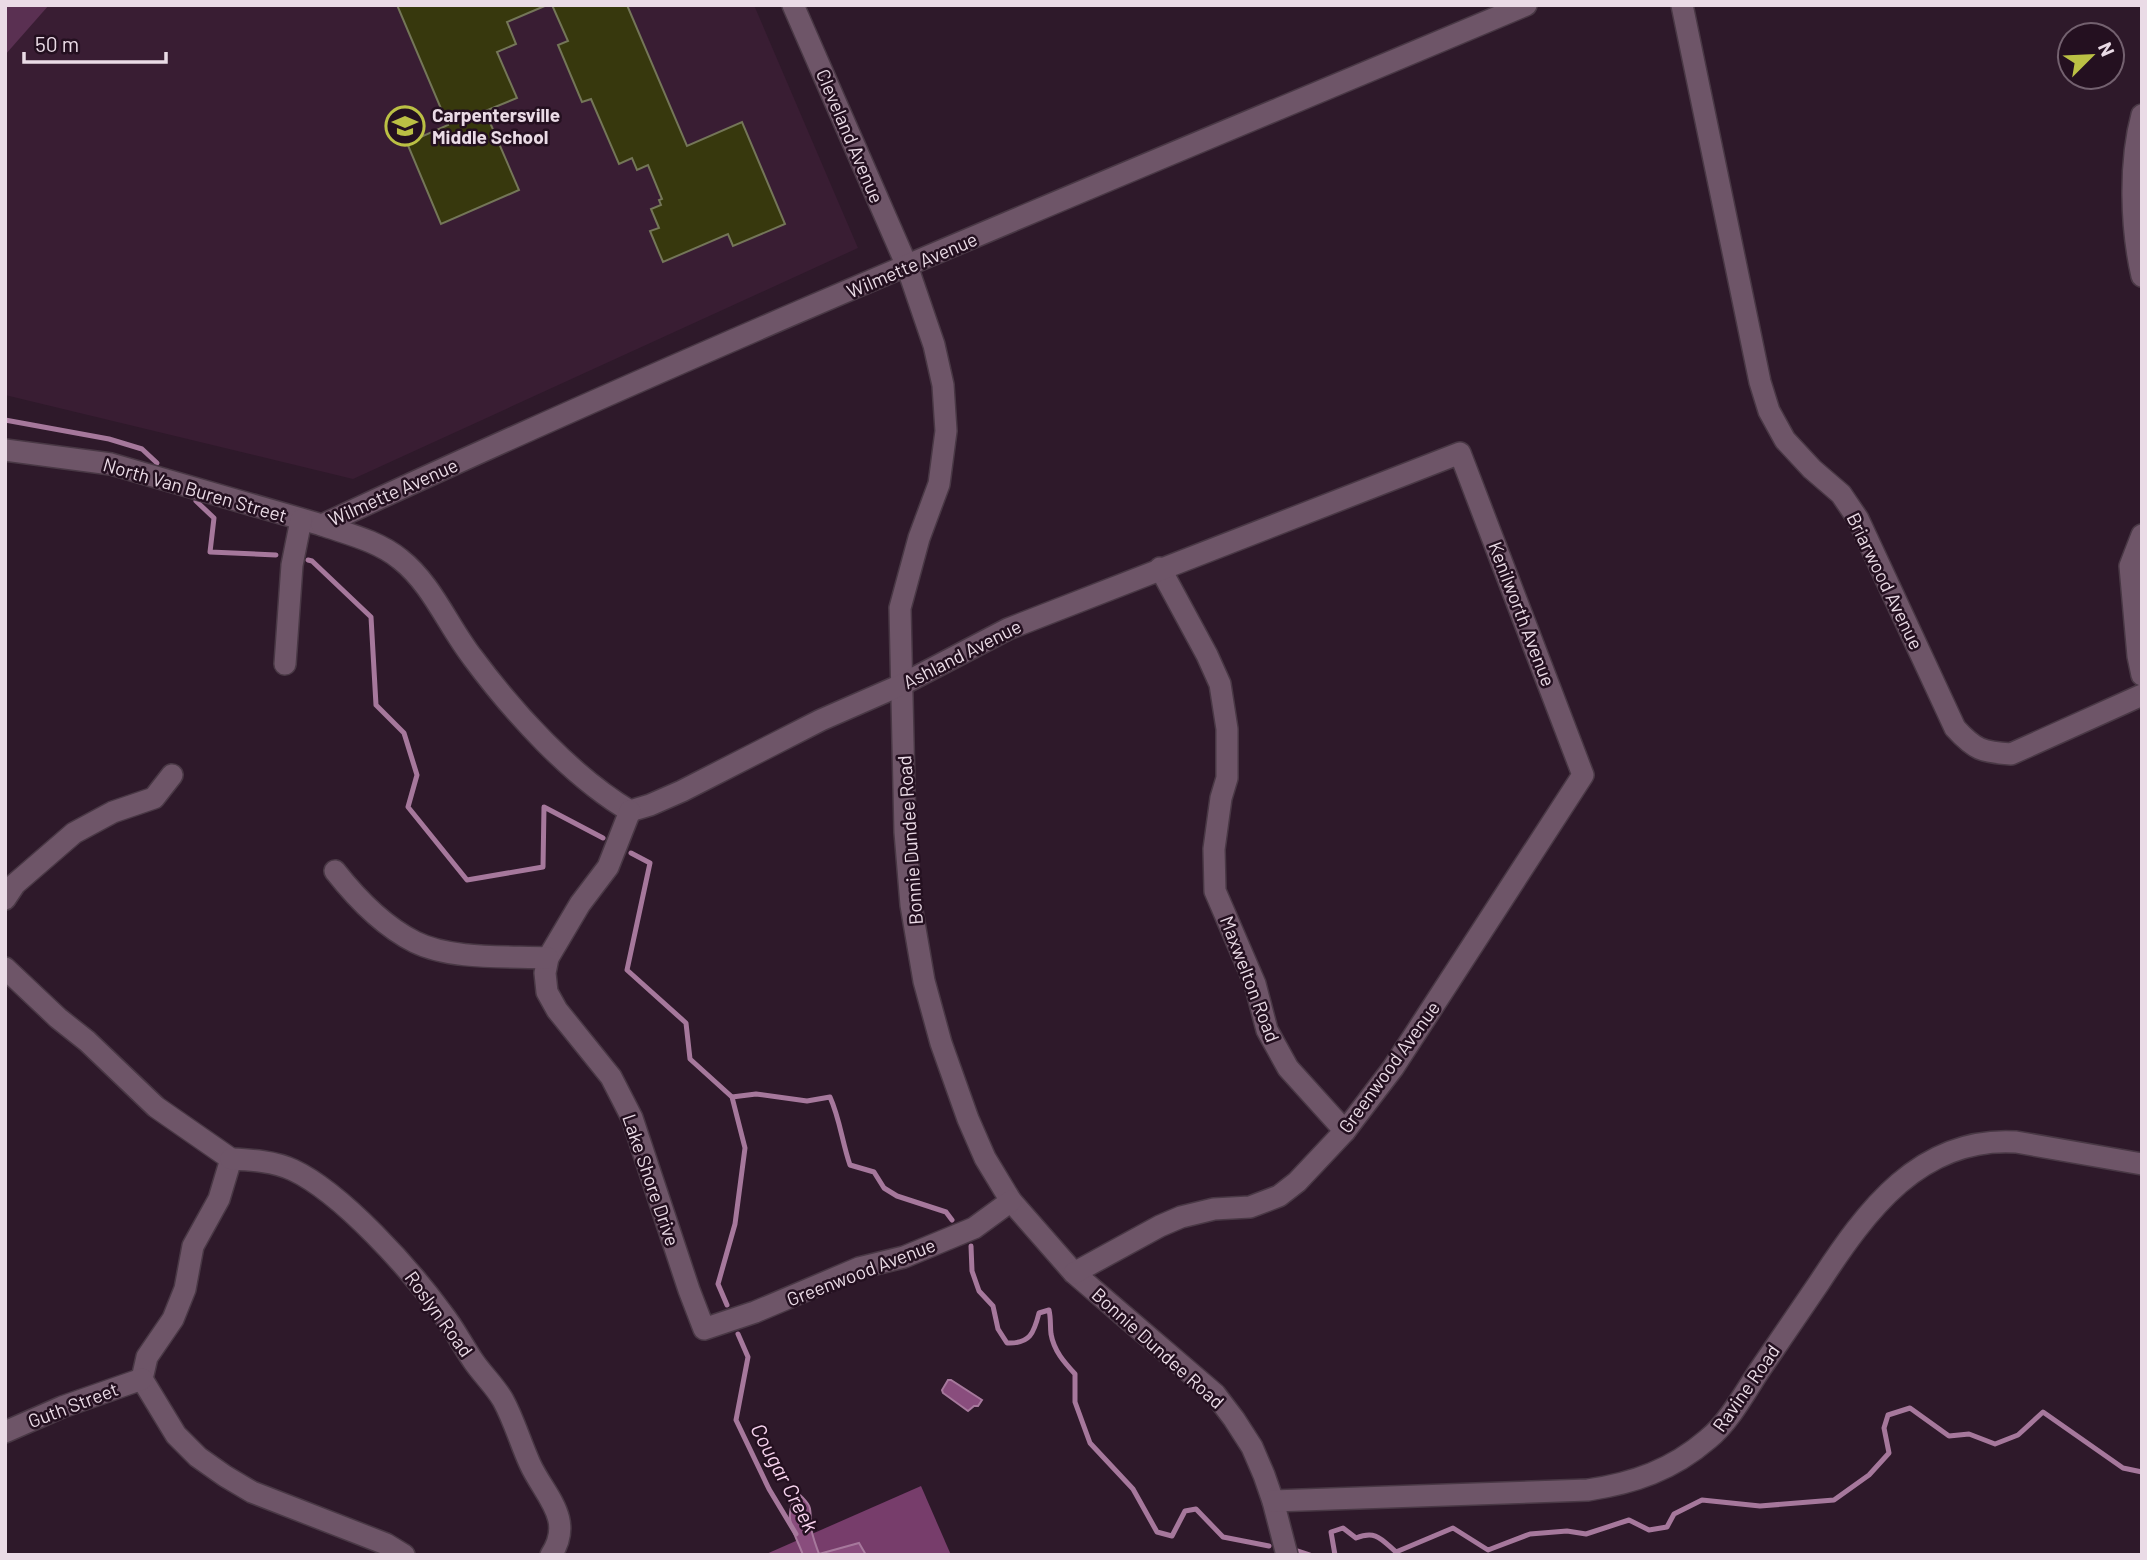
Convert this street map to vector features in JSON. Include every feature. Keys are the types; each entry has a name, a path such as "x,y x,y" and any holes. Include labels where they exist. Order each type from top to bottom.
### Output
{"street":[{"name":"Cleveland Avenue","path":"793,5 907,266"},
{"name":"Wilmette Avenue","path":"311,523 411,483 907,266 1526,5"},
{"name":"Briarwood Avenue","path":"1682,5 1760,382 1769,411 1785,440 1812,469 1841,494 1858,519 1955,728 1970,745 1988,752 2011,754 2142,695"},
{"path":"2142,115 2132,189 2136,250 2142,276"},
{"name":"Bonnie Dundee Road","path":"907,266 934,345 943,385 946,431 939,484 919,538 900,608 905,832 911,905 925,981 942,1043 968,1119 985,1158 1011,1202 1074,1273 1214,1394 1234,1419 1252,1447 1273,1501 1287,1555"},
{"name":"North Van Buren Street","path":"5,450 111,464 311,523 382,547 414,571 472,658 525,720 577,773 611,800 630,811"},
{"name":"Ashland Avenue","path":"630,811 671,796 821,720 901,685 1008,629 1460,453"},
{"name":"Kenilworth Avenue","path":"1460,453 1583,775"},
{"path":"285,664 292,565 311,523"},
{"path":"2142,535 2130,566 2142,675"},
{"name":"Maxwelton Road","path":"1160,568 1220,684 1227,729 1227,778 1220,798 1214,849 1215,891 1255,984 1267,1030 1288,1068 1345,1131"},
{"path":"5,899 15,884 74,833 113,812 155,798 172,775"},
{"name":"Greenwood Avenue","path":"1074,1273 1181,1217 1214,1209 1250,1206 1279,1196 1297,1182 1345,1131 1393,1068 1583,775"},
{"path":"335,872 359,901 416,943 470,955 548,958 580,904 608,867 630,811"},
{"name":"Lake Shore Drive","path":"548,958 545,973 547,992 557,1010 611,1077 632,1118 704,1329"},
{"path":"5,968 156,1107 231,1159 219,1199 193,1246 185,1289 173,1319 147,1357 142,1379 176,1435 198,1457 253,1492 386,1544 404,1555"},
{"name":"Ravine Road","path":"1273,1501 1587,1490 1622,1485 1680,1461 1711,1437 1738,1404 1847,1240 1896,1184 1937,1157 1956,1149 1996,1141 2016,1142 2142,1164"},
{"name":"Roslyn Road","path":"231,1159 264,1161 293,1170 327,1192 372,1233 416,1281 502,1397 530,1464 557,1510 561,1530 553,1552"},
{"name":"Greenwood Avenue","path":"704,1329 755,1312 859,1268 904,1257 974,1228 1011,1202"},
{"name":"Guth Street","path":"5,1432 62,1407 142,1379"}],"shaded area":[{"name":"Carpentersville Middle School","path":"5,5 754,5 858,248 353,479 5,395"},
{"path":"5,5 49,5 5,55"},
{"path":"948,1380 982,1400 978,1406 968,1411 943,1393"},
{"path":"921,1486 951,1555 764,1555"},
{"path":"799,1494 810,1508 812,1532 819,1554 859,1543 866,1555 803,1555 790,1516 793,1501"}],"building":[{"path":"397,5 547,5 507,22 516,44 497,52 517,98 485,111 519,190 441,224 407,143 448,125"},
{"path":"552,5 627,5 687,146 742,122 785,224 733,246 728,234 663,262 650,231 659,228 651,209 661,205 659,200 662,199 648,165 637,170 632,158 619,164 591,99 582,102 558,45 568,41"}],"waterway":[{"path":"5,420 109,439 142,449 157,463"},
{"path":"196,501 214,518 210,552 276,555"},
{"path":"308,560 371,617 376,705 404,733 417,775 408,807 467,880 543,867 544,807 603,838"},
{"path":"631,853 650,863 627,970 686,1023 690,1059 732,1097 745,1148 735,1224 718,1284 727,1305"},
{"path":"732,1097 756,1094 807,1101 830,1097 850,1165 874,1172 884,1188 897,1196 946,1212 952,1220"},
{"path":"971,1246 972,1271 979,1291 993,1306 998,1329 1007,1343 1021,1342 1030,1336 1039,1313 1049,1310 1054,1346 1075,1374 1075,1402 1090,1443 1133,1489 1157,1532 1172,1536 1185,1511 1196,1509 1223,1537 1269,1546"},
{"name":"Cougar Creek","path":"738,1334 748,1357 736,1420 769,1489 796,1534"},
{"path":"1335,1555 1331,1532 1343,1528 1356,1538 1369,1535 1378,1537 1396,1552 1453,1528 1488,1550 1530,1534 1567,1531 1586,1534 1629,1520 1649,1530 1667,1527 1674,1514 1702,1500 1760,1506 1834,1500 1869,1475 1889,1453 1884,1428 1888,1415 1910,1408 1949,1436 1969,1434 1995,1444 2018,1435 2043,1412 2123,1468 2142,1472"},
{"path":"1298,1551 1310,1555"}],"place":[{"name":"Carpentersville Middle School","path":"405,126"}]}
